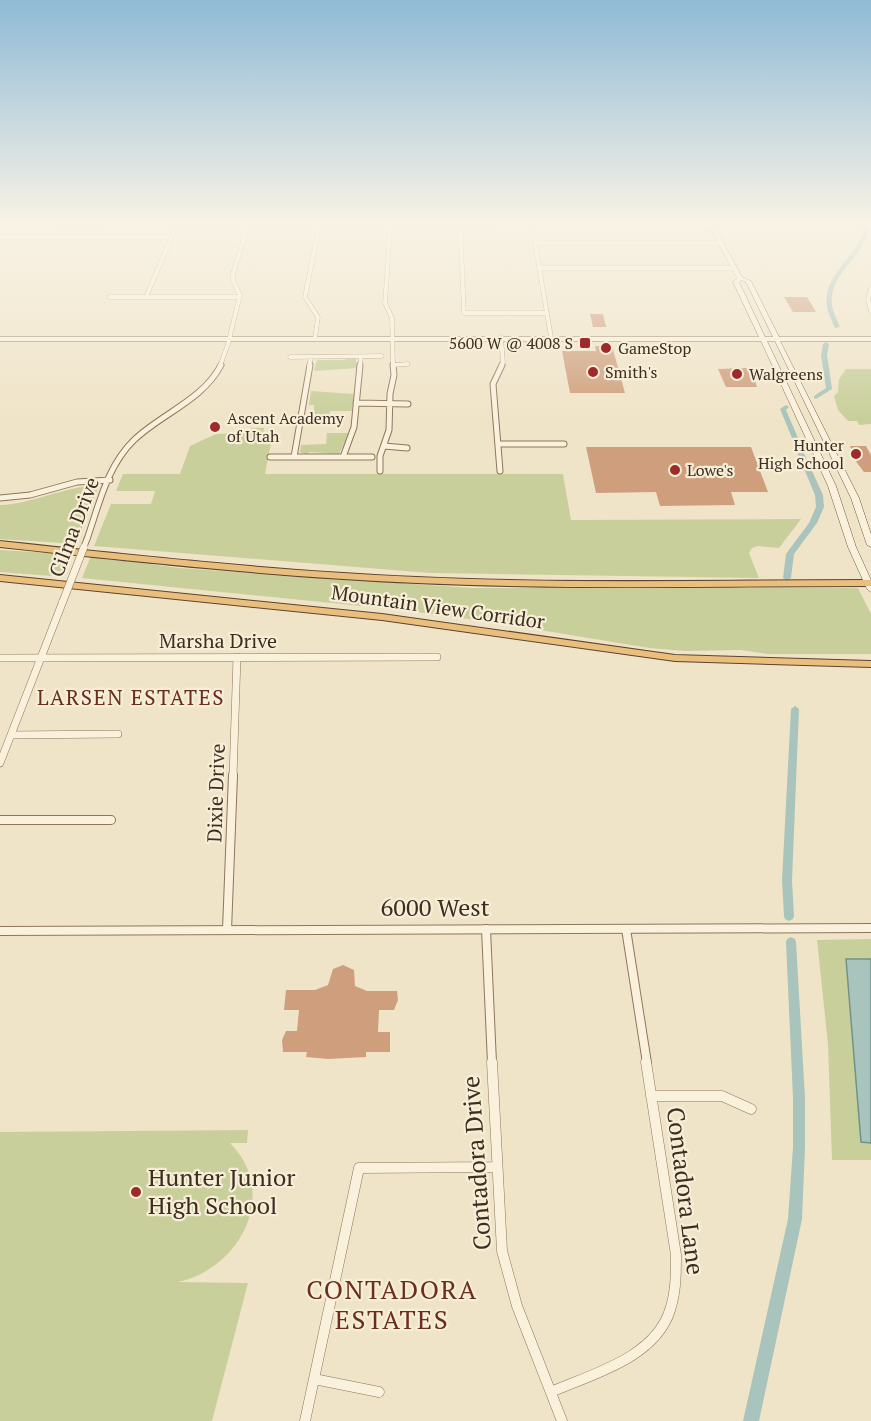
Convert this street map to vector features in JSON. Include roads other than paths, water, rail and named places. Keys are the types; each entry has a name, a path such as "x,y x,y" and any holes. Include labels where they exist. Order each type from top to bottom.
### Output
{"highway":[{"name":"Mountain View Corridor","path":"0,544 231,568 382,579 520,583 870,585"},
{"name":"Mountain View Corridor","path":"0,578 382,617 647,655 703,660 871,664"}],"main road":[{"path":"738,286 832,486 852,547 870,585"},
{"path":"751,286 855,498 871,545"},
{"path":"0,339 659,337 871,333"},
{"path":"774,336 871,339"}],"street":[{"path":"146,297 151,286"},
{"path":"109,297 240,297 236,286"},
{"path":"307,286 305,297 307,303 318,317 315,338"},
{"path":"380,471 389,430 394,375 392,318 385,303 386,286"},
{"path":"463,286 464,313 547,313"},
{"path":"542,286 551,337"},
{"path":"871,289 868,299 871,311"},
{"name":"Cilma Drive","path":"0,763 118,459 130,444 213,377 220,365 240,297"},
{"path":"500,471 493,384 503,362 501,338"},
{"path":"290,357 382,357"},
{"path":"294,457 311,357"},
{"path":"343,457 353,429 361,357"},
{"path":"393,365 408,364"},
{"path":"356,404 408,404"},
{"path":"498,444 564,444"},
{"path":"384,446 407,448"},
{"path":"270,457 372,457"},
{"path":"0,498 30,495 77,482 110,480"},
{"name":"Dixie Drive","path":"227,930 237,657"},
{"name":"Marsha Drive","path":"0,658 437,657"},
{"path":"11,735 118,734"},
{"path":"0,820 111,820"},
{"name":"6000 West","path":"0,930 871,928"},
{"name":"Contadora Drive","path":"486,929 499,1227 506,1269 517,1306 562,1421"},
{"name":"Contadora Lane","path":"551,1392 632,1357 658,1334 674,1301 677,1279 676,1255 626,929"},
{"path":"651,1096 722,1096 751,1109"},
{"path":"305,1421 359,1168 496,1167"},
{"path":"314,1379 379,1392"}],"water":[{"path":"846,959 871,959 871,1143 861,1142"}],"waterway":[{"path":"831,286 829,304 837,327"},
{"path":"816,397 829,389 824,355 826,344"},
{"path":"786,407 783,409 795,438"},
{"path":"787,578 790,554 813,523 820,507 819,495 798,447"},
{"path":"789,916 787,880 795,709"},
{"path":"751,1421 795,1219 799,1098 791,942"}],"place":[{"name":"5600 W @ 4008 S","path":"585,343"},
{"name":"GameStop","path":"606,348"},
{"name":"Smith's","path":"593,372"},
{"name":"Walgreens","path":"737,374"},
{"name":"Ascent Academy of Utah","path":"215,427"},
{"name":"Hunter High School","path":"856,454"},
{"name":"Lowe's","path":"675,470"},
{"name":"Hunter Junior High School","path":"136,1192"}],"district":[{"name":"LARSEN ESTATES","path":"131,698"},
{"name":"CONTADORA ESTATES","path":"392,1305"}]}
